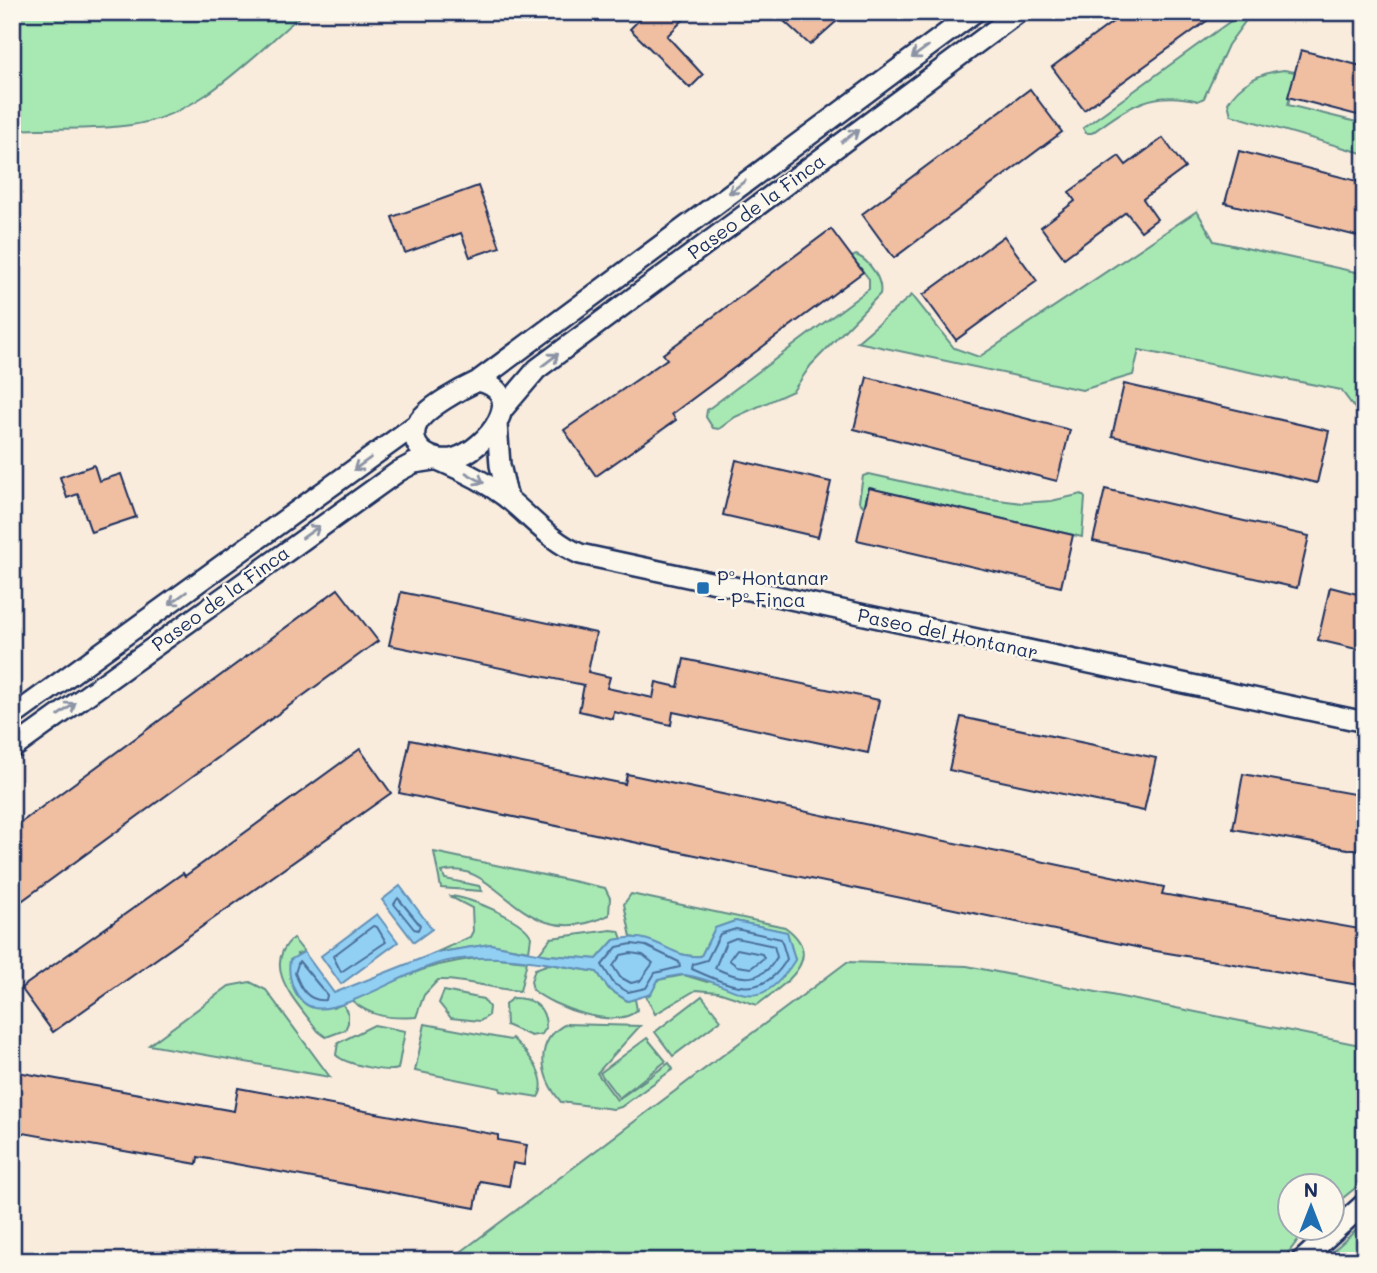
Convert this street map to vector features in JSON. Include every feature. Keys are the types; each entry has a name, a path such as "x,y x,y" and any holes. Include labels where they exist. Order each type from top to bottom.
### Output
{"street":[{"name":"Paseo de la Finca","path":"478,381 975,12"},
{"name":"Paseo de la Finca","path":"500,416 537,369 1019,12"},
{"path":"500,416 486,439 470,451 437,460 419,447 417,424 459,389 478,381 497,390 500,416 500,466 508,499"},
{"name":"Paseo de la Finca","path":"12,717 417,424"},
{"name":"Paseo de la Finca","path":"12,749 399,471 418,462 437,460"},
{"name":"Paseo del Hontanar","path":"437,460 475,477 508,499 561,546 580,554 1365,722"},
{"path":"1301,1261 1365,1203"}],"green space":[{"path":"12,12 305,12 225,81 181,109 157,119 116,127 12,130"},
{"path":"1243,12 1252,12 1228,45 1204,98 1198,101 1167,97 1154,99 1129,108 1092,133 1086,133 1083,128"},
{"path":"1284,70 1295,72 1288,105 1365,124 1365,154 1231,115 1228,103 1245,84 1268,73"},
{"path":"1197,211 1214,241 1365,274 1365,422 1341,390 1139,350 1133,375 1082,390 857,342 912,295 954,348 979,357"},
{"path":"856,255 866,261 874,271 880,294 811,365 793,391 735,417 719,429 713,428 706,417 707,410 869,289 869,279 852,257"},
{"path":"869,474 968,496 1022,503 1051,501 1082,494 1085,498 1082,537 869,488 864,507 859,501 863,476"},
{"path":"434,852 605,888 610,898 609,915 579,925 553,924 532,916 480,878 462,871 442,872 445,879 479,886 482,891 441,888"},
{"path":"631,894 785,927 797,938 802,949 802,960 789,980 757,1005 718,992 696,990 655,1014 646,996 651,994 658,980 684,975 707,982 795,959 787,932 735,921 715,928 701,956 674,952 631,937 624,904"},
{"path":"449,896 481,904 518,923 531,937 529,951 490,944 435,953 470,937 473,931 472,908"},
{"path":"619,931 622,939 614,940 597,959 539,954 551,938"},
{"path":"293,938 304,952 297,954 333,1008 343,1004 348,1014 345,1030 326,1037 318,1031 286,986 280,961"},
{"path":"489,957 527,961 520,991 438,980 424,995 416,1017 407,1018 374,1013 351,1000 433,967"},
{"path":"847,962 967,966 1365,1046 1365,1180 1346,1196 1346,1172 1276,1172 1276,1242 1296,1242 1282,1261 489,1261 454,1257"},
{"path":"549,964 597,972 609,989 627,1001 635,999 637,1010 627,1016 600,1017 569,1009 542,997 533,990 531,981 535,969"},
{"path":"250,982 266,990 330,1077 149,1045 229,986"},
{"path":"444,991 483,999 489,1007 488,1016 480,1021 451,1018 439,1003"},
{"path":"702,996 721,1020 673,1056 655,1032"},
{"path":"513,998 527,1000 541,1009 546,1028 542,1034 531,1036 506,1025 505,1004"},
{"path":"425,1024 510,1040 512,1038 530,1057 539,1073 541,1090 538,1097 415,1071"},
{"path":"566,1024 640,1026 597,1073 617,1100 669,1063 673,1069 621,1107 613,1109 561,1102 548,1082 543,1060 548,1040"},
{"path":"374,1025 405,1031 398,1069 366,1067 336,1055 338,1043"},
{"path":"647,1038 666,1061 619,1098 600,1073"},
{"path":"1365,1222 1365,1261 1322,1261 1346,1242"}],"water":[{"path":"400,886 432,929 414,942 382,900"},
{"path":"377,914 398,942 341,984 321,956"},
{"path":"735,921 787,932 795,960 781,979 768,990 744,994 703,979 679,975 658,980 651,994 628,1001 609,989 597,972 523,960 485,958 433,965 343,1004 314,1008 297,995 290,974 290,960 304,952 334,993 435,953 490,944 548,955 597,959 614,940 635,938 655,942 686,955 701,956 715,928"}],"building":[{"path":"647,12 691,12 667,36 703,75 690,88 630,29"},
{"path":"774,12 847,12 810,45"},
{"path":"1126,12 1219,12 1084,110 1052,67"},
{"path":"1301,50 1365,67 1365,117 1288,97"},
{"path":"1030,89 1062,132 894,258 862,214"},
{"path":"1163,138 1185,168 1143,199 1157,219 1141,231 1126,212 1064,258 1041,227 1075,201 1069,192 1119,156 1126,165"},
{"path":"1239,151 1365,183 1365,238 1225,203"},
{"path":"478,186 500,247 470,257 461,233 405,253 392,217"},
{"path":"831,229 863,272 672,414 676,420 596,476 564,430 667,359 663,354"},
{"path":"1004,236 1037,281 956,340 923,295"},
{"path":"867,377 1070,430 1057,481 854,429"},
{"path":"1124,384 1329,431 1317,483 1112,436"},
{"path":"736,460 831,482 818,537 723,515"},
{"path":"94,465 99,481 121,474 136,517 91,532 78,494 67,498 60,477"},
{"path":"869,488 1073,535 1061,587 857,540"},
{"path":"1105,489 1309,536 1297,588 1093,541"},
{"path":"1330,587 1365,596 1365,651 1318,640"},
{"path":"338,589 378,641 12,908 12,829"},
{"path":"401,592 596,633 588,672 610,677 607,688 653,698 656,682 678,687 684,659 879,700 868,753 673,712 671,725 614,712 613,719 579,711 584,685 389,645"},
{"path":"961,717 1156,758 1144,811 949,770"},
{"path":"410,740 625,784 627,774 1164,887 1162,894 1365,930 1365,986 1150,950 399,793"},
{"path":"360,749 391,793 53,1032 21,988 183,873 185,876"},
{"path":"1243,774 1365,796 1365,852 1233,829"},
{"path":"12,1071 234,1111 238,1088 498,1135 498,1140 527,1145 524,1165 513,1163 509,1186 480,1181 475,1208 198,1157 197,1164 12,1131"}],"place":[{"name":"Pº Hontanar - Pº Finca","path":"703,588"}]}
